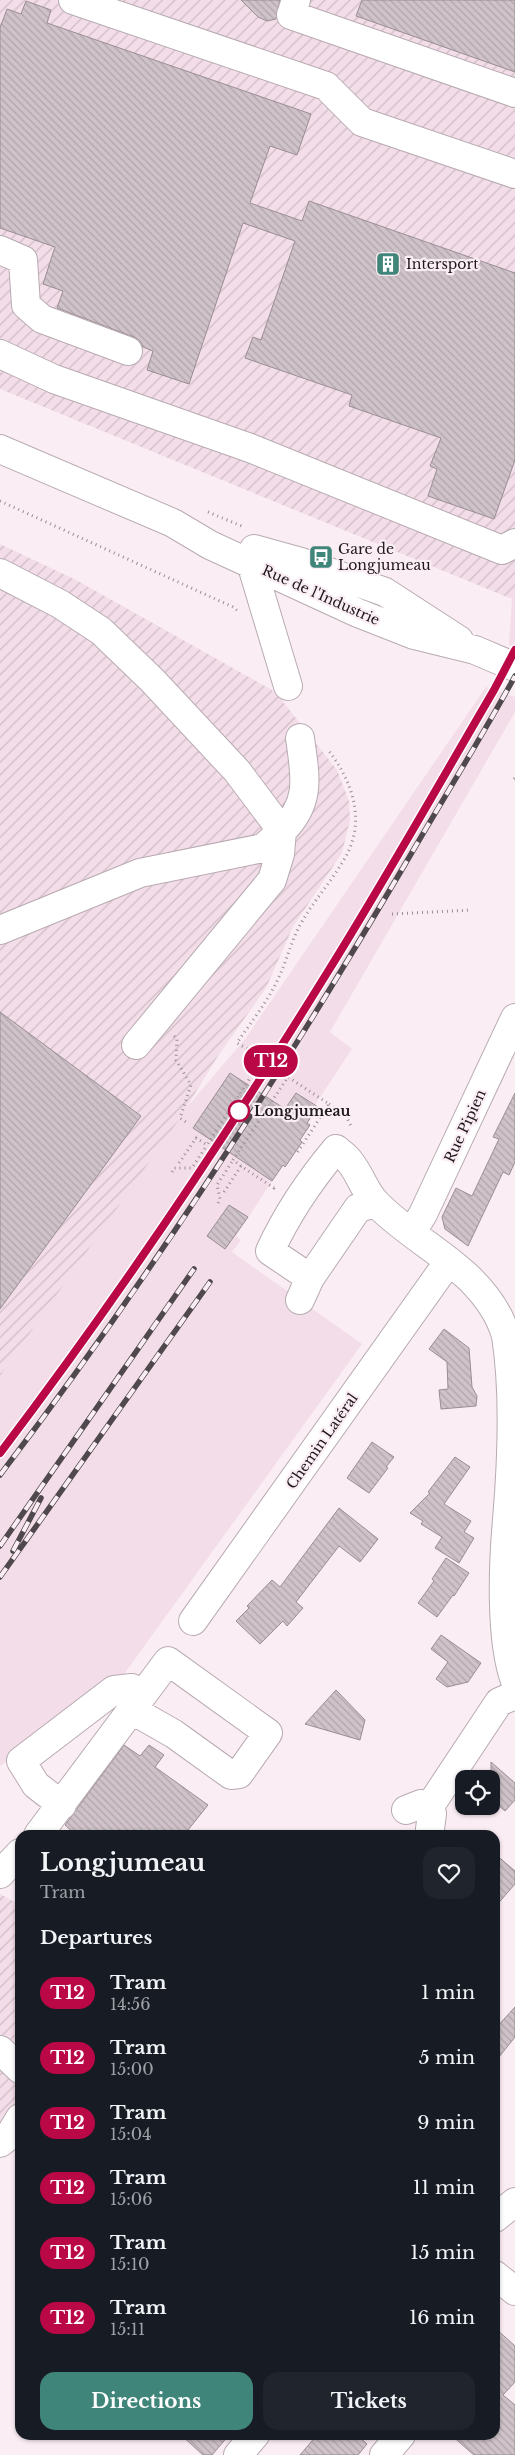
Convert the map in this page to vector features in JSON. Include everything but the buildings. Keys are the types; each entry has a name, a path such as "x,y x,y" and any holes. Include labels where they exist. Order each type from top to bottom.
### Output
{"street":[{"path":"73,0 326,86 362,122 515,174"},
{"path":"296,0 292,15 515,93"},
{"path":"0,250 23,260 26,305 42,319 128,351"},
{"path":"0,354 54,380 250,448 502,550 515,543"},
{"name":"Rue de l'Industrie","path":"0,449 173,523 210,545 358,613 406,632 475,650 515,667"},
{"name":"Rue de l'Industrie","path":"173,523 210,532 245,546 300,562 385,592 475,650"},
{"path":"251,563 288,686"},
{"path":"0,573 60,604 101,631 152,680 237,771 282,831 280,854 272,880 136,1045"},
{"path":"0,930 140,873 263,848 293,821 302,805 306,782 300,738"},
{"name":"Rue Pipien","path":"412,1232 423,1214 515,1018"},
{"path":"375,1203 358,1208 305,1289 270,1251 283,1223 318,1170 336,1149 350,1160 375,1203 469,1279 486,1296 496,1313 506,1334 511,1355 514,1402 504,1552 504,1594 507,1636 515,1681"},
{"name":"Chemin Latéral","path":"193,1621 449,1261"},
{"path":"42,1830 62,1805 138,1702 132,1688 114,1690 10,1767 62,1805"},
{"path":"422,1815 500,1702 515,1694"},
{"path":"0,1874 15,1858"},
{"path":"0,2050 15,2064"},
{"path":"0,2143 9,2136 15,2126"},
{"path":"500,2214 515,2202"},
{"path":"500,2279 515,2291"},
{"path":"238,2455 251,2440"},
{"path":"384,2455 397,2440"}],"path":[{"path":"392,914 471,910"},
{"path":"155,1023 177,1039 176,1060 191,1085 180,1118 189,1124"},
{"path":"172,1172 174,1168 192,1168 263,1058 254,1053"},
{"path":"218,1203 220,1200 217,1185 288,1077 346,1116 353,1130"},
{"path":"301,1148 329,1104"},
{"path":"179,1163 196,1138 207,1145"},
{"path":"233,1160 274,1188 280,1180"},
{"path":"224,1192 241,1166"}],"shaded area":[{"path":"0,0 515,0 515,594 512,599 0,389"},
{"path":"0,544 76,580 272,690 337,770 349,801 350,820 342,853 293,927 266,988 218,1056 180,1118 0,1376"},
{"path":"515,594 515,647 509,645 512,599"},
{"path":"486,687 515,697 515,712 330,1032 352,1049 315,1105 307,1123 310,1125 300,1140 302,1142 285,1167 282,1166 236,1236 241,1240 232,1252 362,1344 117,1684 0,1766 0,1376 181,1114 245,1039"},
{"path":"0,1894 15,1902 15,2136 0,2150"}],"railway":[{"path":"0,1454 87,1336 171,1216 252,1094 371,900 494,690 515,650"},
{"path":"0,1475 108,1328 261,1100 357,945 515,676"},
{"path":"0,1546 194,1269"},
{"path":"0,1577 210,1282"},
{"path":"13,1551 41,1498"}],"tram line":[{"name":"T12","path":"0,1453 56,1380 152,1242 249,1096 328,971 494,690 515,650"}],"place":[{"name":"Intersport","path":"388,264"},
{"name":"Gare de Longjumeau","path":"321,557"},
{"name":"Longjumeau","path":"239,1111"}]}
